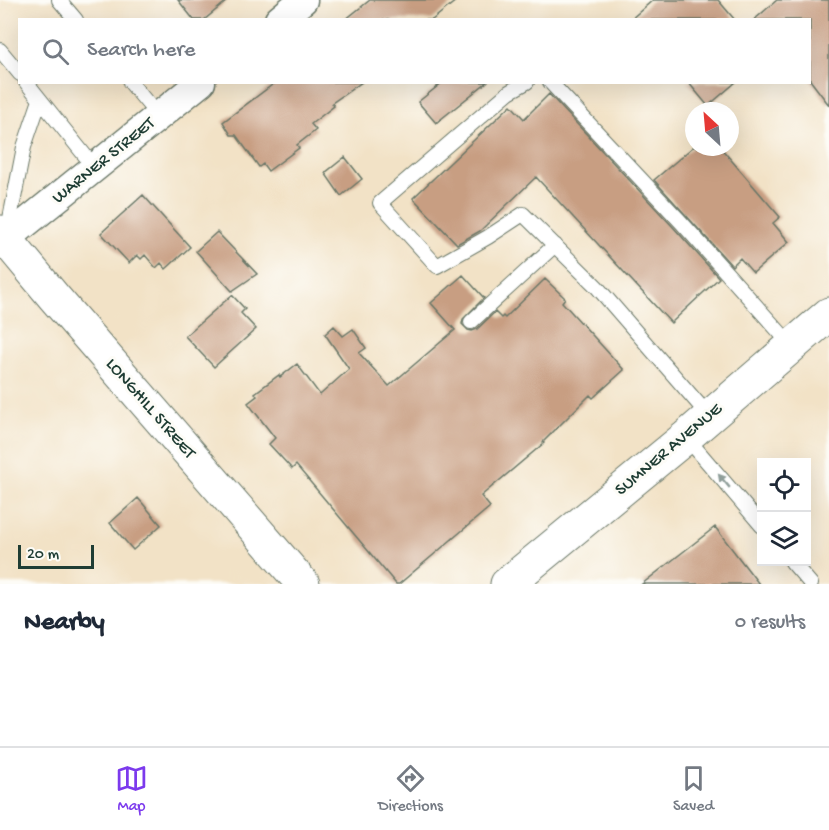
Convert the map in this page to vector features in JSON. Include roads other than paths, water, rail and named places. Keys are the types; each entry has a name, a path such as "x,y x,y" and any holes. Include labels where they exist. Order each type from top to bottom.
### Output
{"main road":[{"name":"LONGHILL STREET","path":"3,235 303,584"},
{"name":"SUMNER AVENUE","path":"507,584 698,427 829,314"}],"street":[{"path":"281,18 303,0"},
{"name":"WARNER STREET","path":"3,235 95,168 199,84"}],"lane":[{"path":"59,0 74,18"},
{"path":"0,50 18,72"},
{"path":"28,84 95,168"},
{"path":"132,84 159,117"},
{"path":"523,84 509,92 380,203 437,266 488,237 522,214 597,287 698,427 757,518"},
{"path":"552,84 681,222 792,346"},
{"path":"3,235 24,147 40,100"},
{"path":"471,322 555,245"},
{"path":"796,566 811,584"}]}
